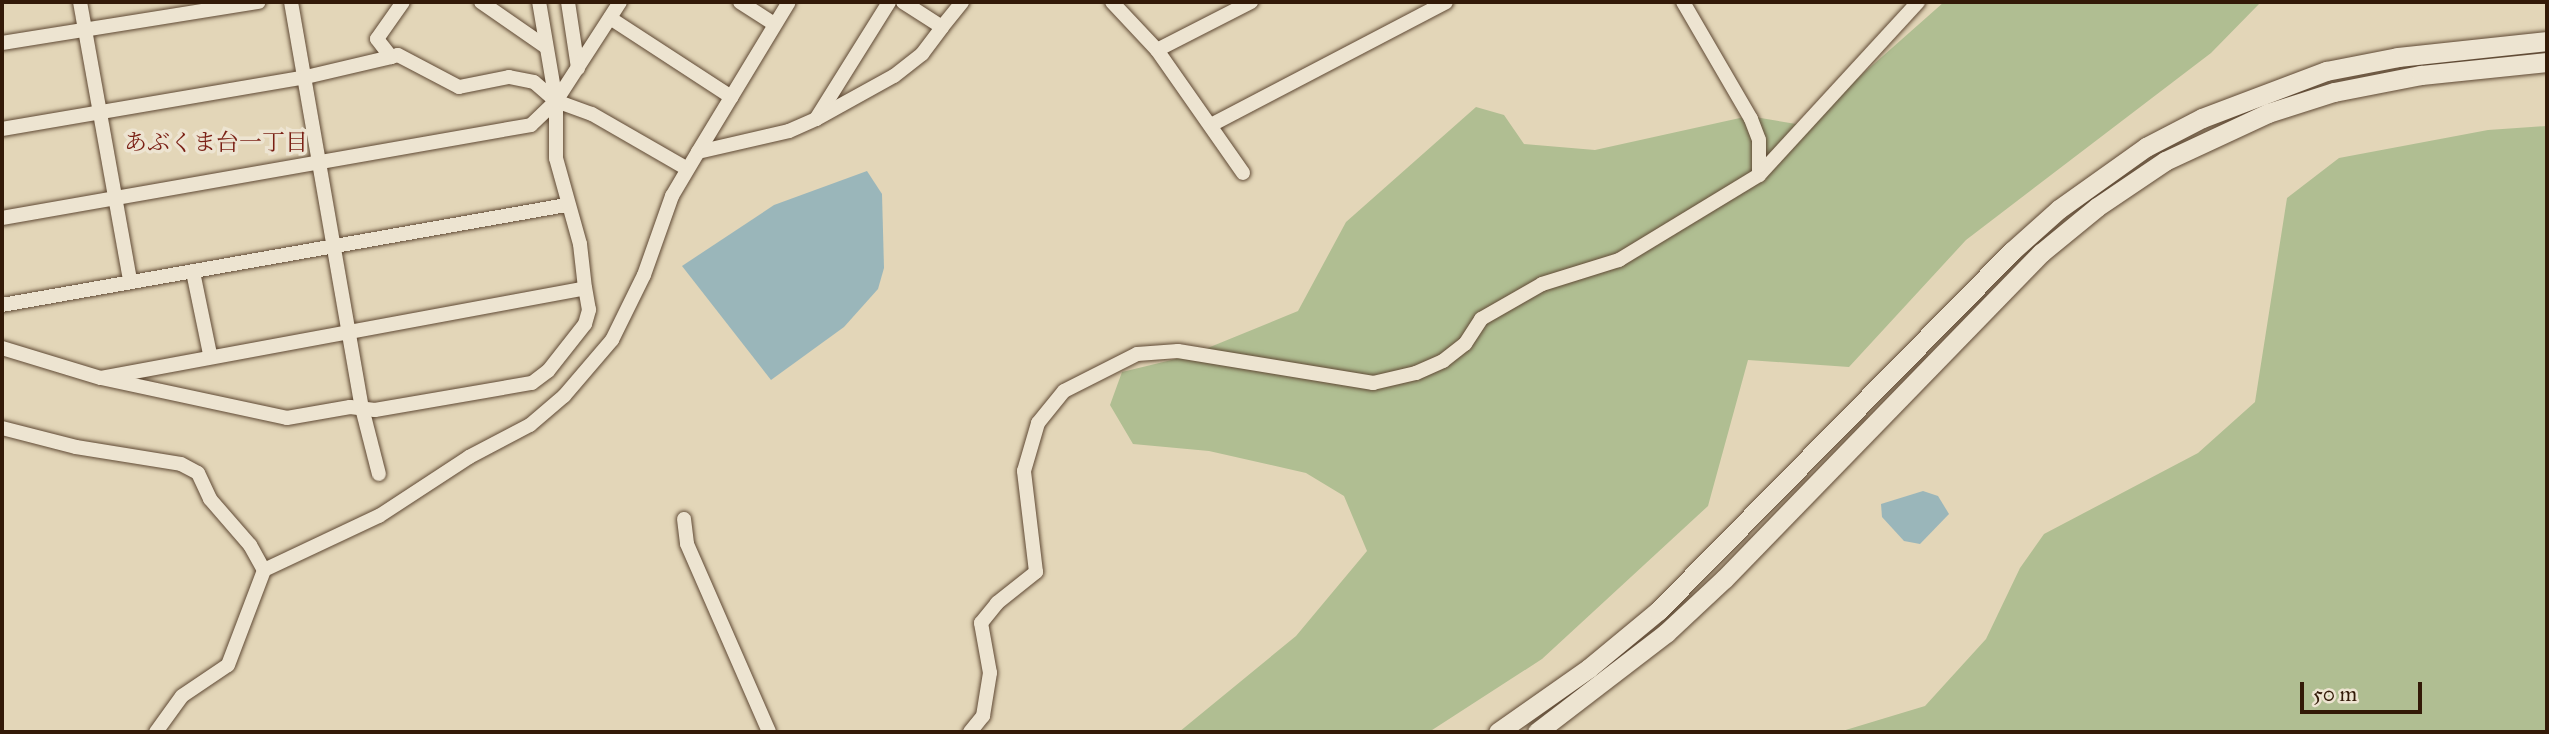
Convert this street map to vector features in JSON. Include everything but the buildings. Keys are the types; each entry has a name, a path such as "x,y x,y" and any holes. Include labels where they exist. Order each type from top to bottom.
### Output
{"street":[{"path":"80,2 130,281"},
{"path":"2,43 259,2"},
{"path":"291,2 334,247 352,331 362,408 379,474"},
{"path":"391,57 377,39 403,2"},
{"path":"481,2 546,47"},
{"path":"2,348 102,378 287,418 362,408 375,410 532,383 548,371 585,324 589,310 580,244 566,205 556,158 556,102 538,2"},
{"path":"568,2 578,68"},
{"path":"2,218 531,125 556,102 620,2"},
{"path":"740,2 774,24"},
{"path":"161,731 182,696 228,665 264,570 379,516 469,457 530,425 564,396 612,340 686,168 789,2"},
{"path":"816,119 889,2"},
{"path":"902,2 942,27"},
{"path":"698,152 789,131 894,76 922,54 962,2"},
{"path":"1112,2 1157,50 1243,173"},
{"path":"1157,50 1251,2"},
{"path":"1211,125 1429,6 1446,2"},
{"path":"1683,2 1751,119 1759,140 1759,175"},
{"path":"970,732 983,716 990,673 981,623 997,603 1036,572 1024,471 1038,424 1064,391 1137,354 1178,351 1373,383 1416,373 1465,344 1481,319 1542,284 1619,261 1759,175 1918,2"},
{"path":"610,18 731,97"},
{"path":"1498,732 1590,668 1658,611 2012,251 2112,170 2202,118 2326,71 2398,57 2547,41"},
{"path":"2,130 306,77 398,55 459,87 509,77 534,82 556,102 592,114 686,168"},
{"path":"1537,732 1666,633 1724,579 2041,253 2096,207 2165,161 2268,113 2334,92 2421,75 2547,62"},
{"path":"2,305 566,205"},
{"path":"193,272 210,354"},
{"path":"102,378 210,354 585,288"},
{"path":"2,428 75,447 181,464 198,473 210,499 250,545 264,570"},
{"path":"684,519 687,544 769,732"}],"green space":[{"path":"1944,2 2261,2 2211,53 1966,240 1849,367 1748,360 1708,506 1542,659 1429,732 1179,732 1296,636 1367,551 1344,496 1306,473 1209,451 1133,444 1110,405 1122,372 1188,356 1298,311 1346,222 1476,107 1504,115 1524,144 1595,150 1749,116 1796,124 1858,78"},
{"path":"2547,126 2547,732 1839,732 1925,706 1986,639 2020,568 2044,534 2198,453 2255,402 2287,198 2339,158 2488,130"}],"water":[{"path":"867,171 882,194 884,268 878,289 844,327 771,380 682,266 774,205"},
{"path":"1923,491 1938,496 1949,514 1920,544 1904,541 1882,517 1881,504"}],"district":[{"name":"あぶくま台一丁目","path":"216,142"}]}
